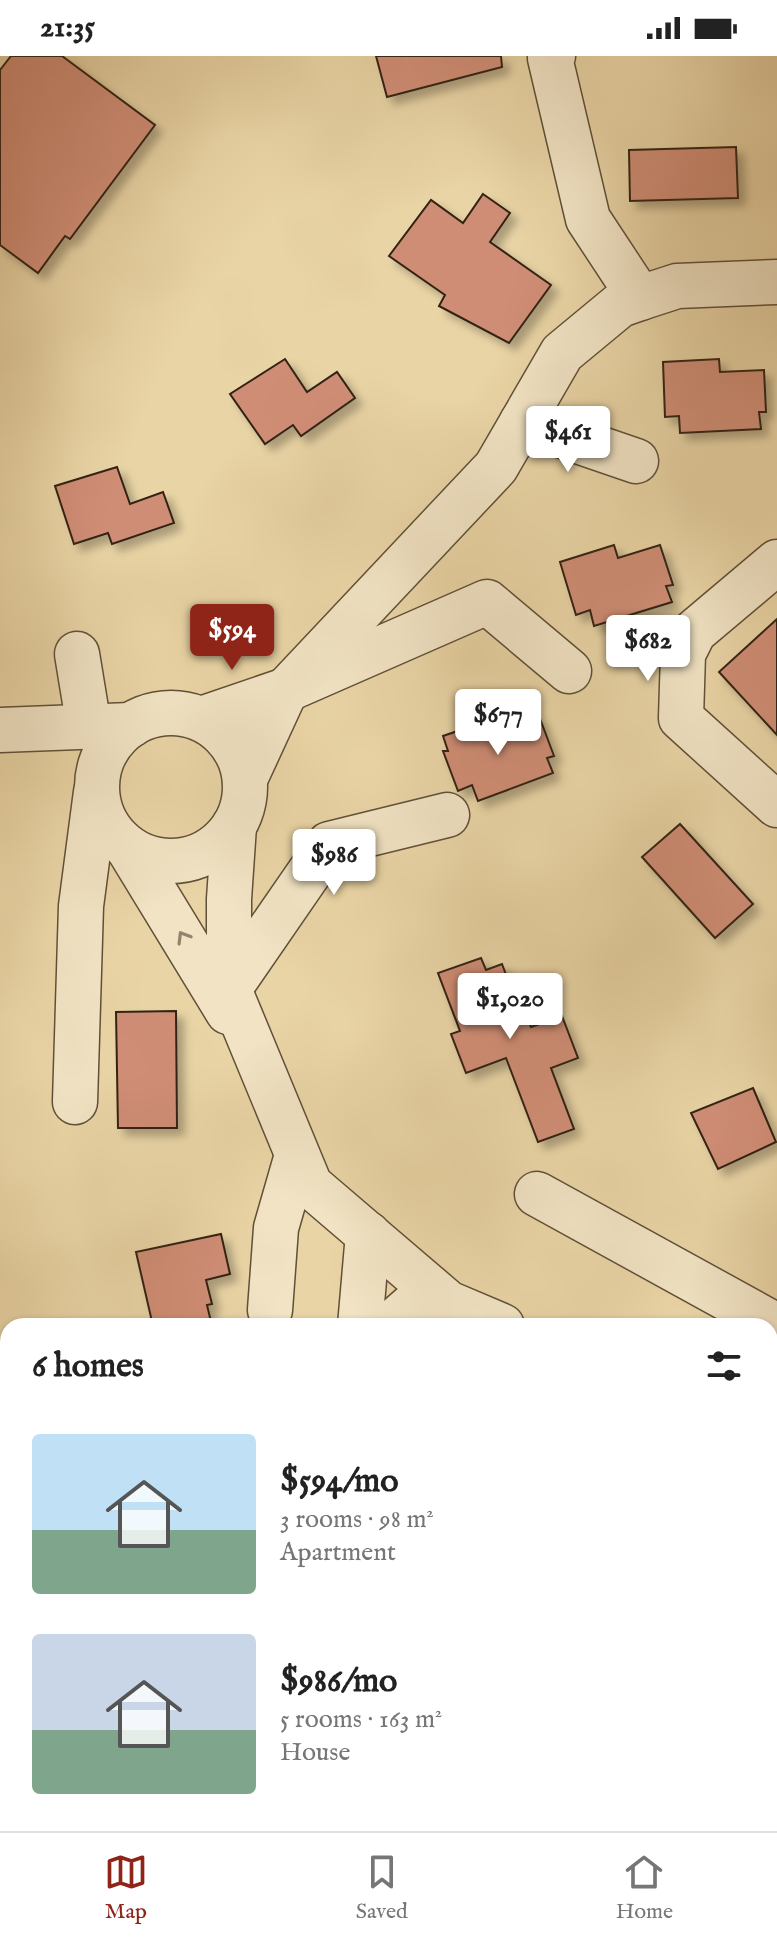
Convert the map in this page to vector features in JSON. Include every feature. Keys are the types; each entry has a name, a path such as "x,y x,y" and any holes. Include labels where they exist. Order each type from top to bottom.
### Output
{"street":[{"path":"553,56 550,58 588,219 640,298"},
{"path":"245,779 286,690 496,467 562,353 620,305 640,298 677,286 777,282"},
{"path":"522,422 636,461"},
{"path":"777,562 694,632 683,654 681,718 777,805"},
{"path":"201,719 286,690 487,602 569,671"},
{"path":"75,1102 81,906 101,762 113,741 110,726 77,654"},
{"path":"0,730 110,726 153,715 177,714 201,719 217,729 231,743 245,779 244,803 234,826 219,844 197,856 174,861 150,858 128,848"},
{"path":"97,785 100,810 111,831 128,848 252,1052"},
{"path":"229,989 329,844 447,815"},
{"path":"234,826 229,899 229,989 252,1052 310,1185 448,1303 483,1318"},
{"path":"270,1310 276,1228 297,1155"},
{"path":"537,1194 762,1318"},
{"path":"361,1318 368,1234"},
{"path":"398,1318 431,1289"}],"building":[{"path":"11,56 62,56 155,125 70,239 65,236 38,273 0,245 0,70"},
{"path":"376,56 501,56 502,67 387,97"},
{"path":"736,147 738,198 630,201 629,150"},
{"path":"483,194 510,213 490,242 551,285 509,343 439,306 445,295 389,256 431,200 463,223"},
{"path":"285,359 307,392 337,372 355,398 301,436 293,425 265,444 230,394"},
{"path":"719,359 720,372 764,370 766,412 759,412 761,429 680,433 679,416 665,417 663,362"},
{"path":"117,467 130,504 163,492 174,523 112,544 108,533 74,544 55,486"},
{"path":"614,545 618,558 660,545 673,585 666,586 672,602 594,626 590,610 576,615 560,562"},
{"path":"777,619 777,735 719,672"},
{"path":"539,716 554,756 547,758 553,773 478,801 472,785 458,791 443,751 448,751 443,736 493,719 498,732"},
{"path":"680,824 753,904 715,938 642,857"},
{"path":"481,958 486,970 502,964 519,1009 523,1007 531,1027 562,1016 578,1058 551,1068 574,1129 538,1142 506,1058 466,1073 451,1034 460,1031 438,973"},
{"path":"176,1011 177,1128 118,1128 116,1012"},
{"path":"753,1088 776,1142 718,1169 691,1113"},
{"path":"221,1234 230,1274 206,1280 212,1304 207,1305 210,1318 151,1318 136,1252"}]}
